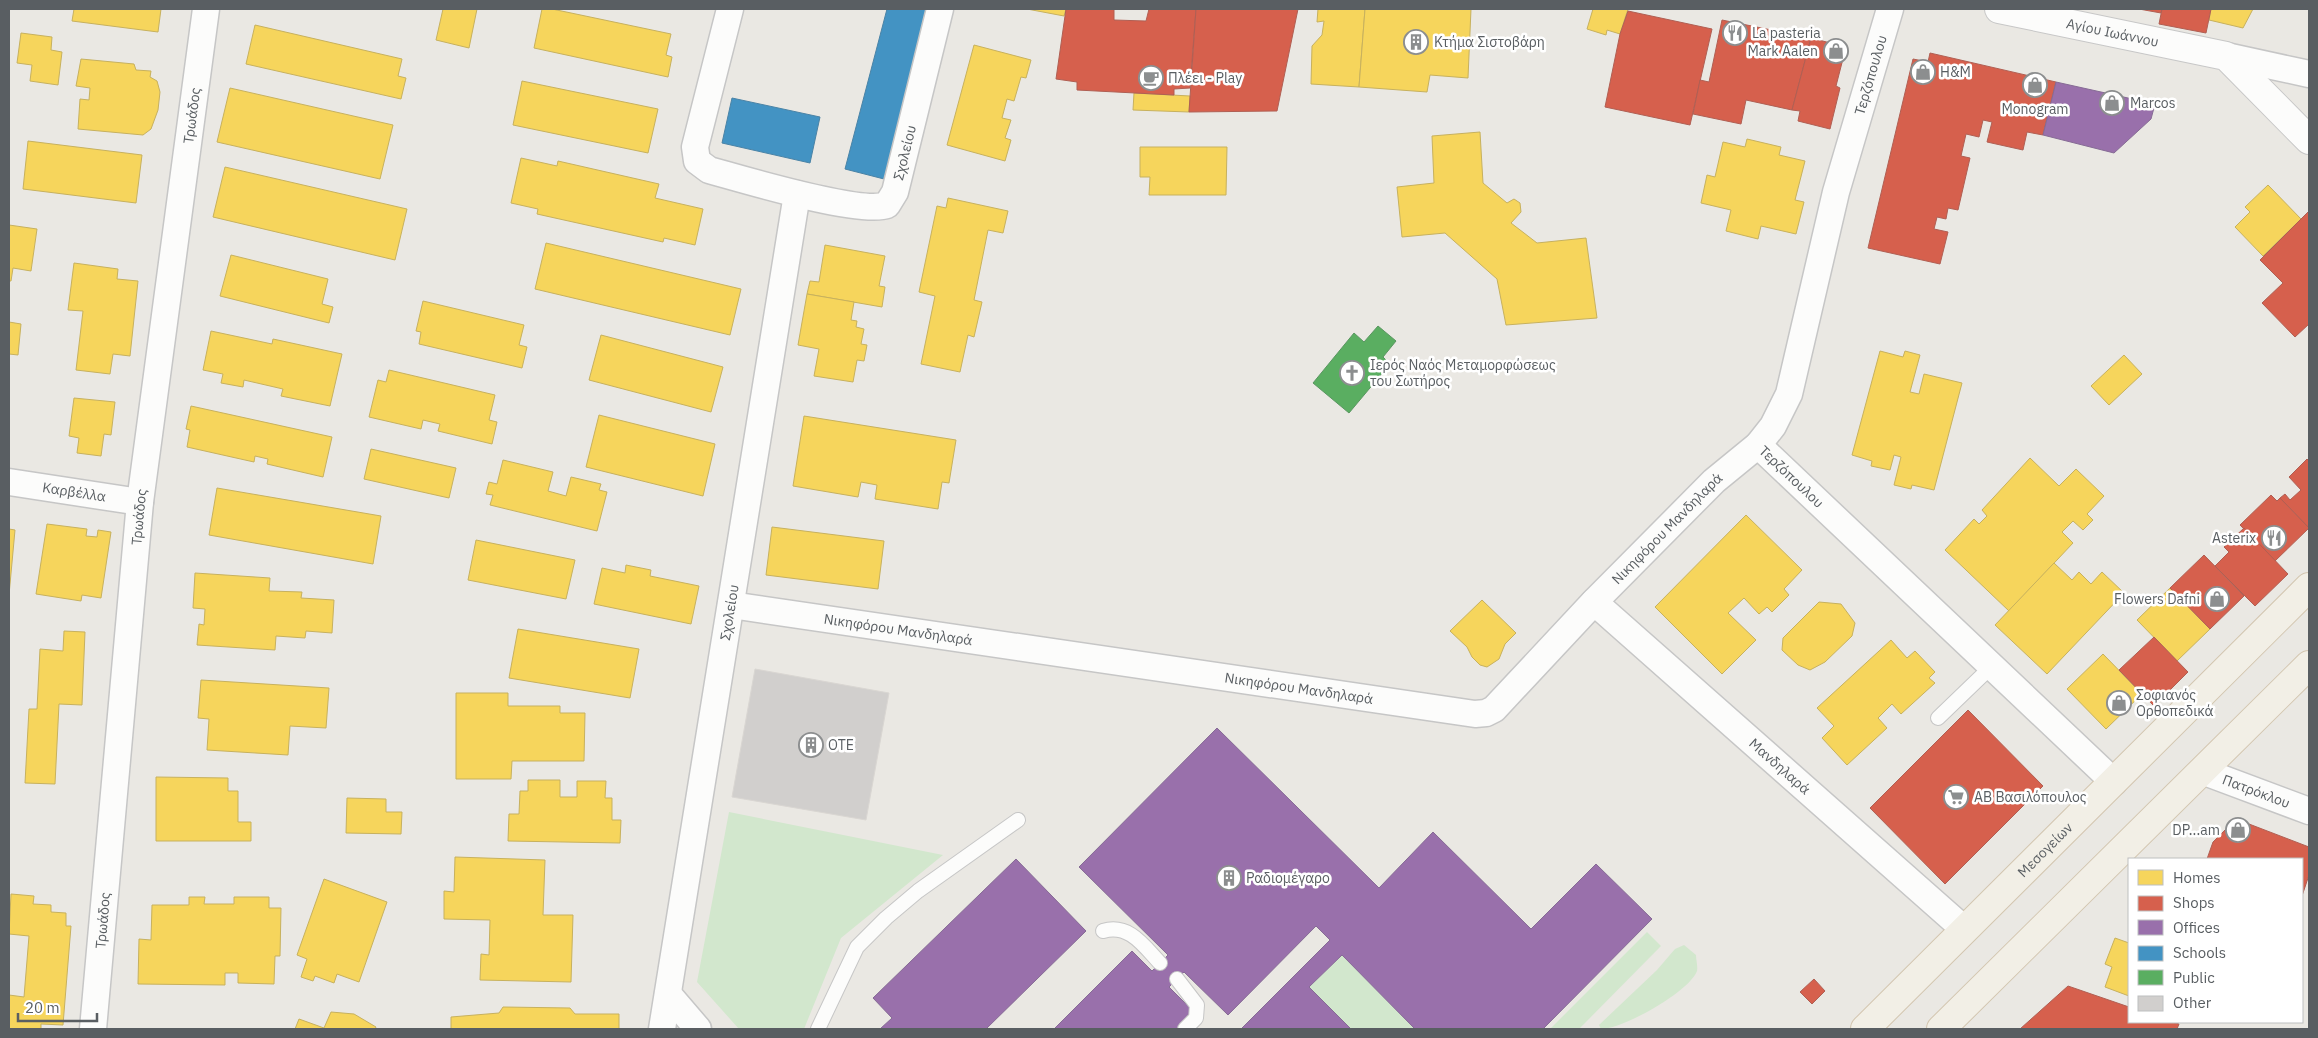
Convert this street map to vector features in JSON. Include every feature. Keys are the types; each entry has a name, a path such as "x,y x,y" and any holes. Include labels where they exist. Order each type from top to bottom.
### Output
{"main road":[{"name":"Μεσογείων","path":"1865,1029 2309,587"},
{"path":"1941,1029 2309,666"}],"street":[{"name":"Τρωάδος","path":"93,1029 140,502 206,9"},
{"name":"Σχολείου","path":"730,9 694,154 702,166 709,170 797,194 872,207 887,204 892,199 940,9"},
{"name":"Τερζόπουλου","path":"1890,9 1836,192 1789,394 1773,426 1758,445 2114,782"},
{"name":"Αγίου Ιωάννου","path":"1999,9 2309,74"},
{"path":"2226,56 2309,140"},
{"name":"Σχολείου","path":"662,1029 797,194"},
{"name":"Νικηφόρου Μανδηλαρά","path":"731,605 1475,714 1486,713 1494,709 1594,602 1714,481 1758,445"},
{"name":"Καρβέλλα","path":"9,482 140,502"},
{"name":"Μανδηλαρά","path":"1594,602 1966,930"},
{"name":"Πατρόκλου","path":"2202,772 2309,811"},
{"path":"668,994 698,1029"}],"lane":[{"path":"1938,718 1992,666"},
{"path":"818,1029 857,947 886,918 918,891 1018,820"},
{"path":"1103,931 1115,928 1129,932 1160,962"},
{"path":"1177,979 1197,1005 1196,1018 1185,1029"}],"green space":[{"path":"729,812 943,855 841,938 804,1029 739,1029 697,982"},
{"path":"1647,932 1661,946 1579,1029 1550,1029"},
{"path":"1684,945 1696,955 1697,971 1691,980 1669,999 1654,1008 1624,1023 1601,1029 1599,1025 1657,970 1675,949"},
{"path":"1342,955 1415,1029 1351,1029 1309,987"}],"building: Homes":[{"path":"74,9 161,9 158,32 72,21"},
{"path":"443,9 477,9 469,48 436,40"},
{"path":"542,9 552,9 671,34 666,55 672,57 668,77 534,48"},
{"path":"1027,9 1066,9 1064,16"},
{"path":"1318,9 1365,9 1359,87 1311,84 1312,46 1322,35 1324,21 1317,22"},
{"name":"Κτήμα Σιστοβάρη","path":"1365,9 1471,9 1468,78 1430,75 1427,92 1359,87"},
{"path":"1593,9 1628,9 1620,34 1607,30 1606,35 1587,29"},
{"path":"2211,9 2253,9 2243,28 2209,20"},
{"path":"255,25 402,59 398,76 406,78 401,99 246,64"},
{"path":"21,33 52,37 51,50 62,52 58,85 30,81 32,65 17,63"},
{"path":"974,45 1031,60 1026,78 1021,77 1014,101 1007,99 1002,118 1011,120 1005,138 1011,140 1005,161 947,145"},
{"path":"81,59 134,64 136,70 151,71 150,77 157,81 160,92 158,110 151,129 143,135 78,129 80,99 89,100 90,88 76,86"},
{"path":"522,81 658,109 648,153 513,125"},
{"path":"230,88 393,125 380,179 217,142"},
{"path":"1134,93 1190,96 1189,112 1133,110"},
{"path":"1480,132 1483,183 1507,203 1514,199 1520,203 1521,212 1511,223 1537,243 1586,238 1597,318 1506,325 1497,279 1445,233 1402,237 1397,187 1434,183 1432,136"},
{"path":"1747,139 1781,147 1779,155 1805,161 1795,200 1804,202 1796,234 1761,226 1758,239 1726,231 1731,210 1701,203 1707,175 1715,177 1723,142 1745,147"},
{"path":"28,141 142,155 136,203 23,189"},
{"path":"1140,147 1227,147 1226,195 1149,195 1150,177 1140,177"},
{"path":"521,158 557,166 558,161 659,184 655,198 703,209 695,245 664,238 663,242 537,214 538,209 511,203"},
{"path":"225,167 407,209 395,260 213,217"},
{"path":"2268,185 2301,219 2263,256 2235,227 2250,212 2245,207"},
{"path":"948,198 1008,211 1003,233 988,230 974,300 982,302 974,337 968,335 960,372 921,364 935,296 919,292 937,206 946,208"},
{"path":"9,225 37,229 31,271 13,268 11,281 9,281"},
{"path":"546,243 741,289 730,335 535,289"},
{"path":"825,245 885,256 879,286 885,287 882,307 807,294 810,281 819,282"},
{"path":"231,255 328,279 322,304 333,307 329,323 220,296"},
{"path":"74,263 118,269 117,279 138,281 130,356 113,354 110,374 76,370 83,311 68,310"},
{"path":"807,294 854,302 851,320 857,321 856,327 864,329 861,344 867,345 864,361 857,360 853,382 814,376 819,349 798,345"},
{"path":"423,301 524,325 519,345 527,347 522,368 419,344 421,332 416,331"},
{"path":"9,322 21,324 18,355 9,354"},
{"path":"211,331 272,344 273,339 342,354 330,406 281,396 283,389 244,380 243,387 221,383 223,374 203,370"},
{"path":"601,335 723,367 711,412 589,380"},
{"path":"1880,351 1903,357 1905,351 1920,355 1910,392 1919,394 1924,374 1962,383 1934,490 1912,485 1911,489 1894,485 1901,457 1894,455 1890,470 1871,466 1872,461 1852,455"},
{"path":"2124,355 2142,374 2109,405 2091,386"},
{"path":"389,370 495,395 489,420 497,422 492,444 438,431 440,424 423,420 421,429 369,417 378,380 386,382"},
{"path":"74,398 115,402 111,435 104,434 101,456 77,453 79,438 69,436"},
{"path":"191,406 332,437 323,477 267,464 268,459 255,456 254,462 187,447 190,430 186,429"},
{"path":"599,415 715,444 703,496 586,467"},
{"path":"804,416 956,440 949,483 942,482 938,509 875,499 877,485 861,482 858,497 793,486"},
{"path":"371,449 456,468 449,498 364,479"},
{"path":"2030,458 2059,486 2076,469 2104,496 2087,514 2093,520 2083,530 2073,521 2062,532 2073,543 2009,611 1945,550 1974,519 1979,524 1987,516 1982,510"},
{"path":"503,460 553,472 548,491 566,496 571,477 601,484 599,490 607,492 597,531 490,505 493,495 486,494 489,482 497,484"},
{"path":"217,488 381,516 373,564 209,535"},
{"path":"1746,515 1802,570 1784,589 1789,595 1772,612 1767,607 1759,614 1744,598 1728,613 1756,640 1722,674 1655,607"},
{"path":"47,524 87,529 86,536 97,537 98,530 111,532 101,598 82,595 81,601 36,594"},
{"path":"772,527 884,541 878,589 766,575"},
{"path":"9,529 15,530 9,595"},
{"path":"476,540 575,560 566,599 468,580"},
{"path":"2054,563 2072,580 2079,572 2091,584 2102,572 2124,593 2047,674 1995,625"},
{"path":"626,565 651,570 650,576 699,586 691,624 594,604 602,568 625,573"},
{"path":"195,573 270,578 269,591 302,592 301,598 334,600 332,633 306,631 305,638 276,636 275,650 197,645 199,624 204,625 205,609 193,608"},
{"path":"2170,588 2210,629 2177,661 2137,620"},
{"path":"1482,600 1516,633 1505,644 1499,659 1487,667 1480,665 1472,657 1467,647 1450,631"},
{"path":"1819,602 1841,604 1855,623 1852,636 1825,662 1810,670 1798,665 1782,650 1783,638"},
{"path":"518,629 639,649 630,698 509,678"},
{"path":"64,631 85,632 82,705 59,704 55,784 25,783 29,709 37,709 40,649 63,651"},
{"path":"1891,640 1907,658 1915,651 1935,672 1929,678 1935,683 1901,714 1892,704 1878,718 1887,728 1847,765 1822,738 1834,726 1817,708"},
{"path":"2103,654 2142,694 2106,729 2067,689"},
{"path":"201,680 329,688 326,728 290,726 288,755 207,750 209,719 198,718"},
{"path":"456,693 508,693 508,706 560,706 560,713 585,713 584,761 512,761 511,779 456,779"},
{"path":"156,777 228,778 228,791 238,791 238,822 251,822 251,841 156,841"},
{"path":"528,780 560,780 560,797 577,797 577,781 606,781 605,798 612,798 612,820 621,820 620,843 508,841 509,814 519,814 520,791 528,791"},
{"path":"347,798 386,799 386,812 402,812 401,834 346,833"},
{"path":"455,857 545,860 543,915 573,915 571,982 480,980 481,954 489,955 490,920 444,919 444,891 454,892"},
{"path":"324,879 387,902 359,982 337,974 334,983 315,976 313,981 301,977 307,959 297,955"},
{"path":"11,894 34,896 33,904 51,905 51,912 66,913 66,926 71,926 63,1025 41,1024 41,1029 9,1029 9,995 24,997 29,936 9,934"},
{"path":"189,897 205,897 204,904 234,904 234,897 269,897 269,908 281,908 280,956 275,956 274,984 238,983 238,973 225,973 225,985 138,984 139,939 151,940 152,905 189,905"},
{"path":"2115,938 2128,943 2128,996 2105,987 2112,967 2105,964"},
{"path":"503,1007 570,1008 575,1014 619,1014 619,1029 451,1029 451,1017 499,1013"},
{"path":"331,1012 354,1014 376,1027 375,1029 295,1029 299,1019 324,1028"}],"building: Shops":[{"path":"1066,9 1114,9 1114,20 1146,21 1149,9 1196,9 1190,88 1174,89 1174,95 1077,90 1077,82 1056,79"},
{"path":"1196,9 1298,9 1277,111 1189,112"},
{"path":"2139,9 2162,9 2161,13"},
{"path":"2162,9 2211,9 2206,33 2159,24"},
{"path":"1628,11 1712,29 1690,125 1605,107 1620,34"},
{"path":"1722,20 1811,38 1792,110 1746,100 1741,124 1693,114 1700,80 1709,82"},
{"path":"1811,38 1846,47 1836,86 1840,88 1830,129 1798,121 1800,111 1792,110"},
{"path":"1930,53 2056,82 2043,135 2027,132 2023,150 1987,142 1992,122 1983,120 1979,137 1966,134 1961,156 1970,158 1958,210 1948,208 1946,219 1937,217 1934,229 1948,232 1940,264 1868,248 1913,59 1928,62"},
{"path":"2309,211 2309,324 2295,337 2262,303 2283,283 2260,260"},
{"path":"2307,459 2309,461 2309,528 2280,498 2285,494 2290,500 2301,490 2289,477"},
{"path":"2271,495 2277,501 2280,498 2309,528 2275,561 2240,525"},
{"path":"2244,528 2288,574 2255,606 2215,566 2229,552 2224,547"},
{"path":"2204,555 2244,596 2210,629 2170,588"},
{"path":"2154,637 2188,672 2154,706 2119,670"},
{"name":"ΑΒ Βασιλόπουλος","path":"1968,710 2043,786 1945,884 1870,808"},
{"path":"2236,819 2309,847 2309,875 2303,893 2303,858 2207,858 2213,842"},
{"path":"1814,979 1825,991 1812,1004 1800,992"},
{"path":"2068,986 2128,1007 2128,1023 2179,1024 2177,1029 2020,1029"}],"building: Offices":[{"path":"2056,82 2155,104 2151,119 2114,153 2043,135"},
{"name":"Ραδιομέγαρο","path":"1217,728 1379,888 1433,832 1531,929 1596,864 1652,919 1543,1029 1415,1029 1342,955 1309,987 1351,1029 1241,1029 1330,940 1316,926 1228,1015 1184,972 1169,987 1196,1014 1181,1029 1054,1029 1132,951 1152,971 1168,955 1079,867"},
{"path":"1016,859 1086,931 986,1029 880,1029 892,1018 873,998"}],"building: Schools":[{"path":"887,9 928,9 884,179 845,169"},
{"path":"732,98 820,117 810,163 722,143"}],"building: Public":[{"name":"Ιερός Ναός Μεταμορφώσεως του Σωτήρος","path":"1378,326 1396,341 1383,357 1390,364 1349,413 1313,383 1354,333 1364,342"}],"building: Other":[{"name":"ΟΤΕ","path":"755,669 889,693 866,820 732,797"}],"place":[{"name":"La pasteria","path":"1735,33"},
{"name":"Κτήμα Σιστοβάρη","path":"1416,42"},
{"name":"Mark Aalen","path":"1836,51"},
{"name":"H&M","path":"1923,72"},
{"name":"Πλέει - Play","path":"1151,78"},
{"name":"Monogram","path":"2035,85"},
{"name":"Marcos","path":"2112,103"},
{"name":"Ιερός Ναός Μεταμορφώσεως του Σωτήρος","path":"1352,373"},
{"name":"Asterix","path":"2274,538"},
{"name":"Flowers Dafni","path":"2217,599"},
{"name":"Σοφιανός Ορθοπεδικά","path":"2119,703"},
{"name":"ΟΤΕ","path":"811,745"},
{"name":"ΑΒ Βασιλόπουλος","path":"1956,797"},
{"name":"DP...am","path":"2238,830"},
{"name":"Ραδιομέγαρο","path":"1229,878"}]}
